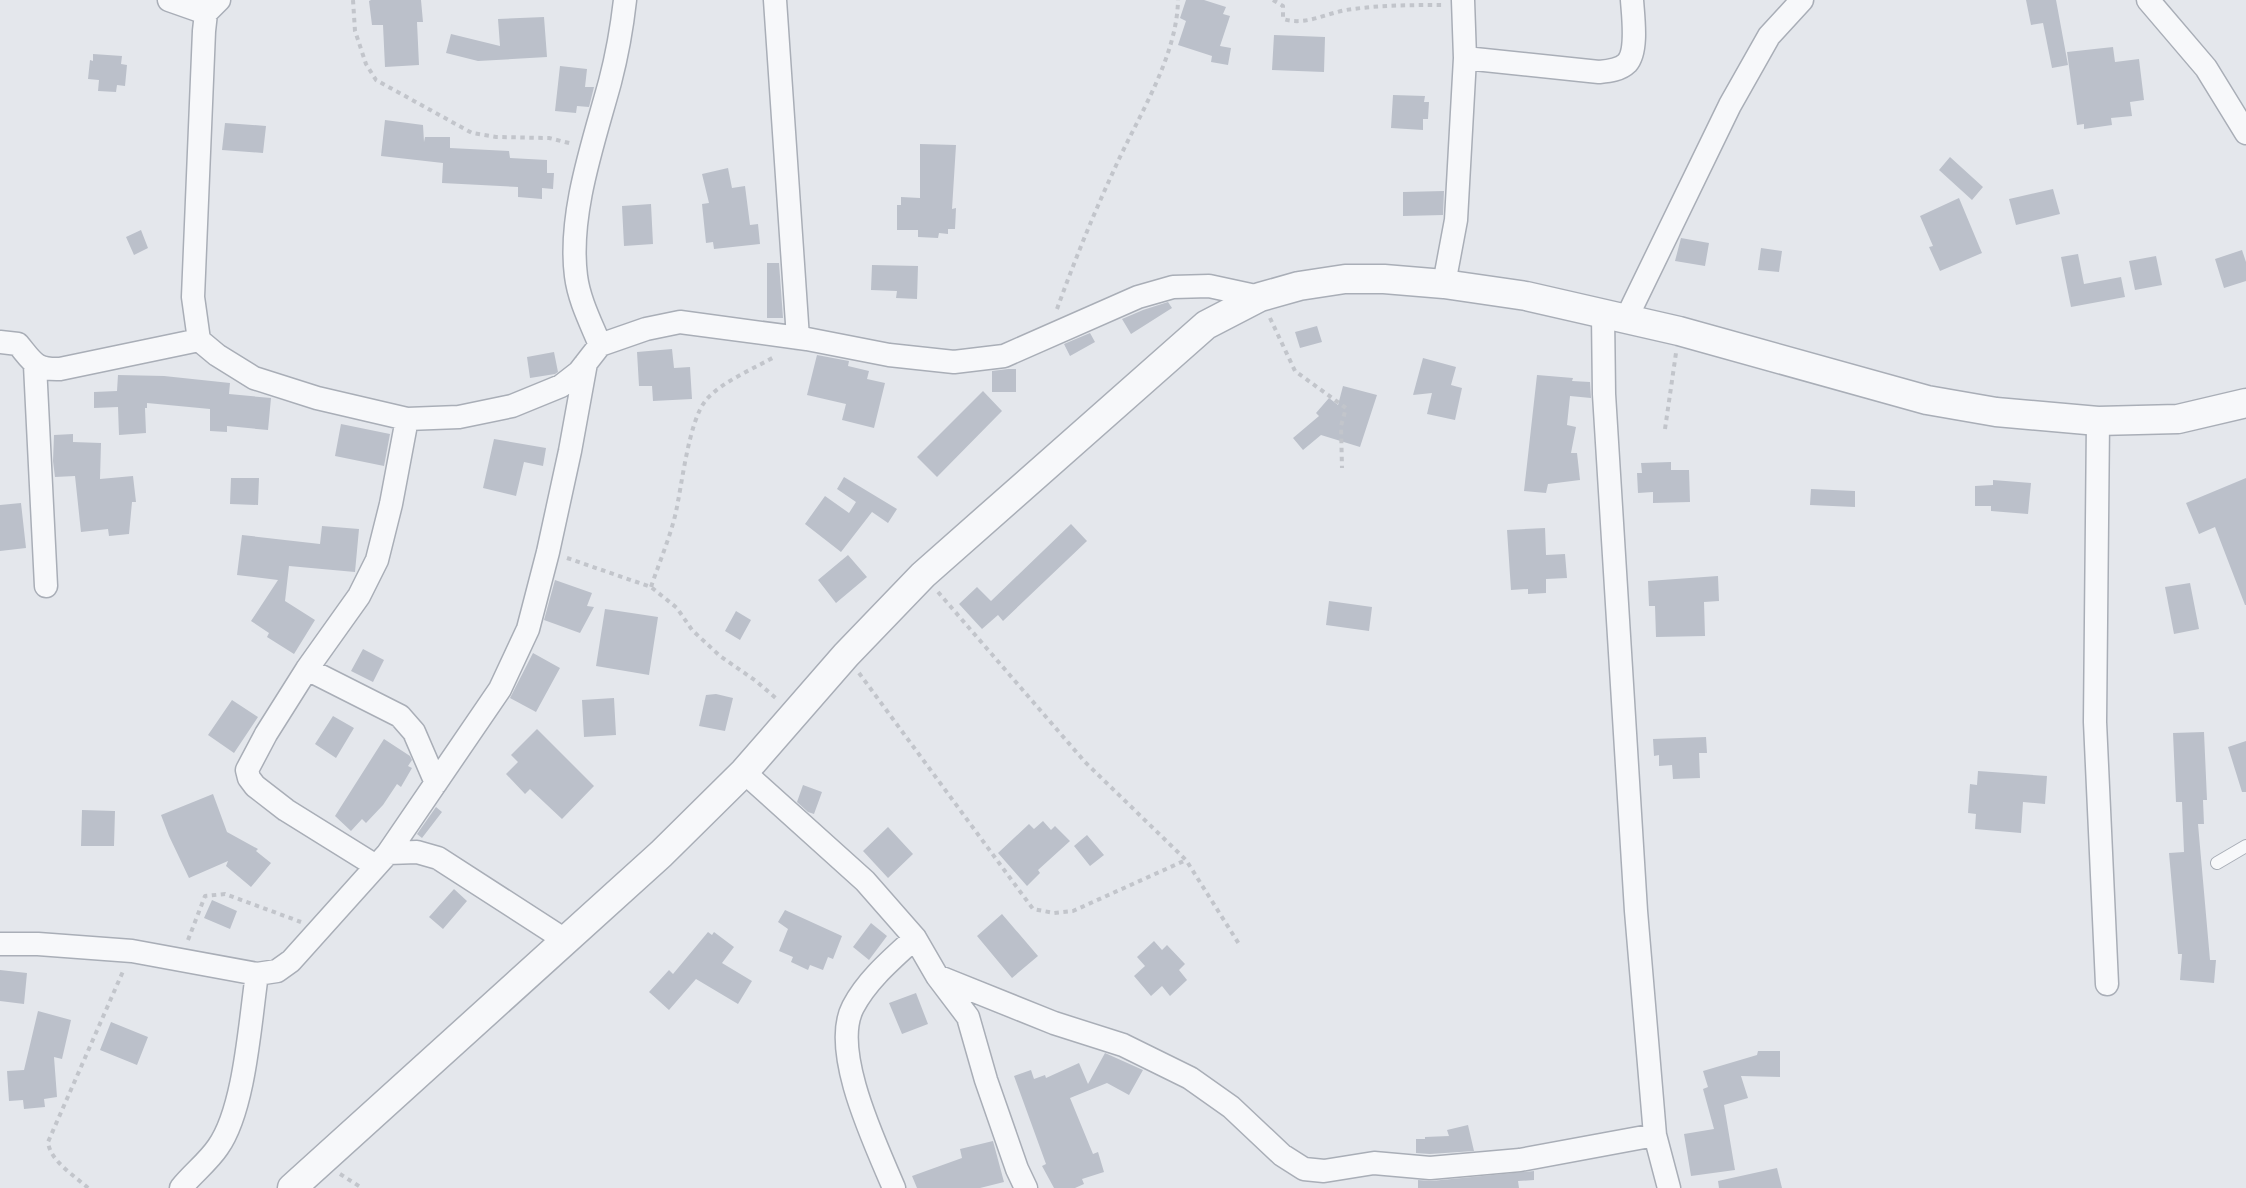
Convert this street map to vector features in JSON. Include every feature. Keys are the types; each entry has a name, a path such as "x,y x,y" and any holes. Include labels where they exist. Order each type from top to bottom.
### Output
{"street":[{"path":"169,0 213,7 193,297 199,340 217,355 254,378 317,398 407,419 459,417 512,406 561,386 579,372 600,345 646,329 680,322 803,338 889,355 954,362 1004,356 1138,297 1173,287 1209,286 1260,297"},
{"path":"600,345 583,304 576,276 576,234 589,153 611,79 626,0"},
{"path":"775,0 803,338"},
{"path":"1465,58 1599,72 1617,69 1628,62 1633,48 1632,0"},
{"path":"1669,1188 1655,1135 1636,911 1605,405 1614,317 1769,36 1802,0"},
{"path":"2148,0 2206,69 2246,133"},
{"path":"1444,284 1456,220 1465,58 1463,2"},
{"path":"292,1188 626,887 744,772 846,655 923,575 1206,325 1260,297 1299,286 1345,279 1384,279 1444,284 1526,296 1679,331 1927,400 1996,412 2098,421 2178,419 2246,403"},
{"path":"0,342 18,344 35,365 45,369 60,369 199,340"},
{"path":"0,944 38,944 132,951 257,974 277,971 291,961 382,860 500,689 516,657 528,629 548,552 586,363"},
{"path":"35,365 46,586"},
{"path":"407,419 391,504 377,560 359,596 307,669 266,734 247,770 249,778 255,786 286,810 382,860 417,852 438,858 565,940"},
{"path":"2098,421 2095,722 2107,984"},
{"path":"307,669 400,716 414,732 436,783"},
{"path":"744,772 866,881 915,938 937,976 968,1017 986,1080 1017,1169 1026,1188"},
{"path":"894,1188 848,1067 846,1031 852,1008 879,970 915,938"},
{"path":"181,1188 218,1148 234,1116 247,1050 257,974"},
{"path":"937,976 1054,1023 1123,1045 1190,1077 1232,1107 1282,1155 1304,1169 1324,1172 1374,1163 1430,1168 1520,1160 1655,1135"}],"lane":[{"path":"2217,863 2246,846"}],"path":[{"path":"353,0 355,32 366,64 376,80 472,133 496,137 549,138 571,143 589,153"},
{"path":"1047,338 1073,263 1113,170 1160,72 1170,46 1178,0"},
{"path":"1273,0 1283,6 1282,19 1291,21 1314,20 1345,10 1463,2"},
{"path":"1260,297 1295,371 1346,408 1341,426 1342,468"},
{"path":"1665,429 1679,331"},
{"path":"651,586 675,518 688,450 696,422 705,402 723,387 803,338"},
{"path":"548,552 651,586 677,608 692,630 720,656 756,681 795,714"},
{"path":"923,575 1085,762 1186,860 1239,944"},
{"path":"846,655 1033,909 1054,913 1073,910 1186,860"},
{"path":"179,960 205,896 225,894 321,929"},
{"path":"88,1188 49,1150 48,1142 132,951"}],"building":[{"path":"421,0 423,22 417,22 419,65 385,67 383,25 372,25 369,1"},
{"path":"1186,0 1204,0 1226,7 1223,14 1230,16 1220,46 1231,48 1228,65 1211,62 1212,56 1178,45 1186,21 1180,18"},
{"path":"2026,0 2056,0 2068,65 2052,68 2043,23 2031,25"},
{"path":"544,17 547,57 478,61 446,53 451,34 500,46 498,19"},
{"path":"1274,35 1325,37 1324,72 1272,70"},
{"path":"2113,47 2115,62 2139,59 2144,100 2130,102 2132,116 2111,118 2112,125 2084,129 2084,124 2077,125 2067,52"},
{"path":"93,54 122,56 121,64 127,65 125,86 117,85 116,92 98,91 99,80 88,79"},
{"path":"560,66 587,69 585,87 594,87 589,107 577,106 576,113 555,111"},
{"path":"1393,95 1425,96 1424,102 1429,102 1428,119 1423,119 1423,130 1391,128"},
{"path":"385,120 423,125 424,142 425,137 450,137 450,148 509,151 510,158 547,160 547,173 554,173 553,189 542,188 542,199 518,197 518,187 442,183 443,163 381,156"},
{"path":"225,123 266,126 263,153 222,150"},
{"path":"920,144 956,145 952,209 956,208 955,229 948,229 948,234 939,233 938,238 918,237 918,230 897,230 897,205 901,205 901,197 920,198"},
{"path":"1950,157 1983,187 1972,200 1939,170"},
{"path":"728,168 732,188 745,186 750,225 758,224 760,244 714,249 713,242 706,243 702,204 709,203 702,174"},
{"path":"2053,189 2060,214 2016,225 2009,199"},
{"path":"1444,191 1443,215 1403,216 1403,192"},
{"path":"1959,198 1982,253 1940,271 1929,247 1933,246 1920,216"},
{"path":"651,204 653,244 624,246 622,206"},
{"path":"141,230 148,248 134,255 126,237"},
{"path":"1681,238 1709,243 1705,266 1675,261"},
{"path":"1761,248 1782,251 1779,272 1758,270"},
{"path":"2242,250 2246,262 2246,281 2224,288 2215,259"},
{"path":"2078,254 2084,284 2121,277 2125,297 2071,307 2061,257"},
{"path":"2156,256 2162,285 2135,290 2129,261"},
{"path":"767,263 779,263 783,318 767,318"},
{"path":"872,265 918,266 917,299 896,298 897,291 871,290"},
{"path":"1168,302 1172,308 1131,334 1122,319 1143,310"},
{"path":"1317,326 1322,342 1300,348 1295,332"},
{"path":"1090,333 1095,342 1070,356 1064,344"},
{"path":"672,349 674,368 690,367 692,399 653,401 652,386 639,386 637,352"},
{"path":"554,352 558,372 530,378 527,357"},
{"path":"817,355 849,361 848,366 869,371 867,379 885,383 874,428 842,420 846,404 807,395"},
{"path":"1423,358 1456,367 1451,385 1462,388 1455,420 1427,414 1432,393 1413,395"},
{"path":"1016,369 1016,392 992,392 992,371"},
{"path":"118,375 164,376 230,383 229,394 271,398 268,430 227,426 227,432 210,431 210,409 147,403 147,408 145,408 146,433 119,435 118,407 94,408 94,392 117,391"},
{"path":"1537,375 1590,382 1591,398 1570,396 1567,425 1576,427 1571,453 1577,453 1580,480 1548,484 1546,493 1524,491"},
{"path":"1343,386 1377,395 1360,447 1321,435 1303,450 1293,438 1319,416 1316,413 1329,398 1338,405"},
{"path":"983,391 1002,411 937,477 917,457"},
{"path":"341,424 390,434 384,466 335,456"},
{"path":"73,434 73,442 101,443 100,479 133,476 136,502 132,502 129,534 109,536 108,529 81,532 75,476 55,477 53,461 54,435"},
{"path":"494,439 546,448 543,466 524,462 516,496 483,488"},
{"path":"1671,462 1671,470 1689,470 1690,502 1653,503 1653,492 1638,493 1637,473 1642,473 1641,463"},
{"path":"844,477 897,509 888,523 872,512 841,552 805,524 825,496 849,513 856,502 837,489"},
{"path":"231,478 259,478 258,505 230,504"},
{"path":"2246,478 2245,605 2215,527 2199,534 2186,503"},
{"path":"1993,480 2031,483 2028,514 1991,511 1991,506 1975,506 1975,486 1993,485"},
{"path":"1811,489 1855,491 1855,507 1810,505"},
{"path":"21,503 26,548 0,551 0,505"},
{"path":"1071,524 1087,541 1003,621 998,615 982,629 959,604 977,587 991,601"},
{"path":"322,526 359,529 355,572 289,566 285,601 315,620 294,654 267,637 269,633 251,621 278,580 237,575 242,535 320,544"},
{"path":"1545,528 1546,555 1565,554 1567,578 1546,579 1546,593 1528,594 1528,589 1511,590 1507,530"},
{"path":"848,555 867,577 836,603 818,580"},
{"path":"1718,576 1719,601 1704,602 1705,636 1656,637 1655,606 1649,606 1648,581"},
{"path":"555,580 592,593 587,606 594,607 580,633 544,620"},
{"path":"2190,583 2199,629 2174,634 2165,587"},
{"path":"1329,601 1372,607 1369,631 1326,625"},
{"path":"605,609 658,617 649,675 596,666"},
{"path":"736,611 751,620 740,640 725,631"},
{"path":"363,649 384,660 373,682 351,671"},
{"path":"533,653 560,668 536,712 510,698"},
{"path":"716,694 733,698 725,731 699,726 706,695"},
{"path":"614,698 616,735 584,737 582,700"},
{"path":"232,700 258,717 234,753 208,735"},
{"path":"333,716 354,728 336,758 315,744"},
{"path":"537,729 594,786 562,819 530,789 525,794 506,774 518,762 511,755"},
{"path":"2204,732 2207,800 2203,800 2204,824 2198,824 2210,960 2216,960 2214,983 2180,980 2182,954 2178,954 2169,853 2184,852 2182,802 2176,802 2173,733"},
{"path":"1706,737 1707,753 1699,753 1700,778 1673,779 1672,765 1659,766 1659,755 1654,756 1653,739"},
{"path":"384,739 410,756 412,760 408,766 412,768 401,787 397,784 383,805 366,823 362,819 351,831 335,816"},
{"path":"2246,741 2246,792 2242,792 2228,747"},
{"path":"1978,771 2047,776 2045,804 2023,802 2021,833 1975,829 1976,814 1968,813 1970,784 1977,785"},
{"path":"803,785 822,792 814,814 808,812 797,802"},
{"path":"213,794 227,832 258,849 256,851 271,863 251,887 226,866 228,861 189,878 169,836 161,815"},
{"path":"436,807 442,812 422,838 417,834"},
{"path":"82,810 115,811 114,846 81,846"},
{"path":"1043,821 1051,830 1055,826 1070,841 1038,870 1040,873 1027,886 998,853 1029,824 1034,829"},
{"path":"888,827 913,854 888,878 863,851"},
{"path":"1087,835 1104,855 1090,866 1074,846"},
{"path":"454,889 467,901 443,929 429,917"},
{"path":"212,900 237,911 230,929 204,918"},
{"path":"785,910 842,936 833,959 828,957 823,970 810,965 808,970 791,962 793,957 779,951 788,929 778,922"},
{"path":"1002,914 1038,956 1012,978 977,936"},
{"path":"871,923 887,936 869,960 853,947"},
{"path":"708,932 712,935 714,932 734,947 722,963 752,981 738,1004 696,979 669,1010 649,992 669,970 673,974"},
{"path":"1154,941 1162,950 1167,945 1185,964 1179,970 1187,980 1170,996 1162,986 1151,996 1134,976 1145,966 1137,957"},
{"path":"0,970 27,973 24,1004 0,1001"},
{"path":"916,993 928,1024 902,1034 889,1003"},
{"path":"38,1011 71,1020 62,1059 54,1057 57,1097 44,1099 45,1107 24,1109 23,1100 9,1101 7,1071 24,1070"},
{"path":"111,1022 148,1037 137,1065 100,1050"},
{"path":"1758,1051 1780,1051 1780,1077 1741,1076 1748,1098 1724,1105 1735,1170 1691,1176 1684,1134 1714,1129 1703,1089 1708,1087 1703,1071 1757,1055"},
{"path":"1105,1053 1143,1070 1129,1095 1107,1083 1070,1098 1093,1154 1098,1152 1104,1172 1082,1179 1084,1184 1075,1188 1054,1188 1042,1166 1046,1164 1014,1076 1031,1070 1034,1079 1045,1075 1046,1078 1079,1063 1088,1084"},
{"path":"1468,1125 1474,1151 1416,1153 1416,1139 1449,1136 1447,1130"},
{"path":"993,1141 1004,1182 980,1188 917,1188 912,1176 962,1158 960,1149"},
{"path":"1777,1168 1782,1188 1719,1188 1718,1181"},
{"path":"1534,1171 1534,1180 1518,1181 1519,1188 1418,1188 1418,1180 1431,1181"}]}
